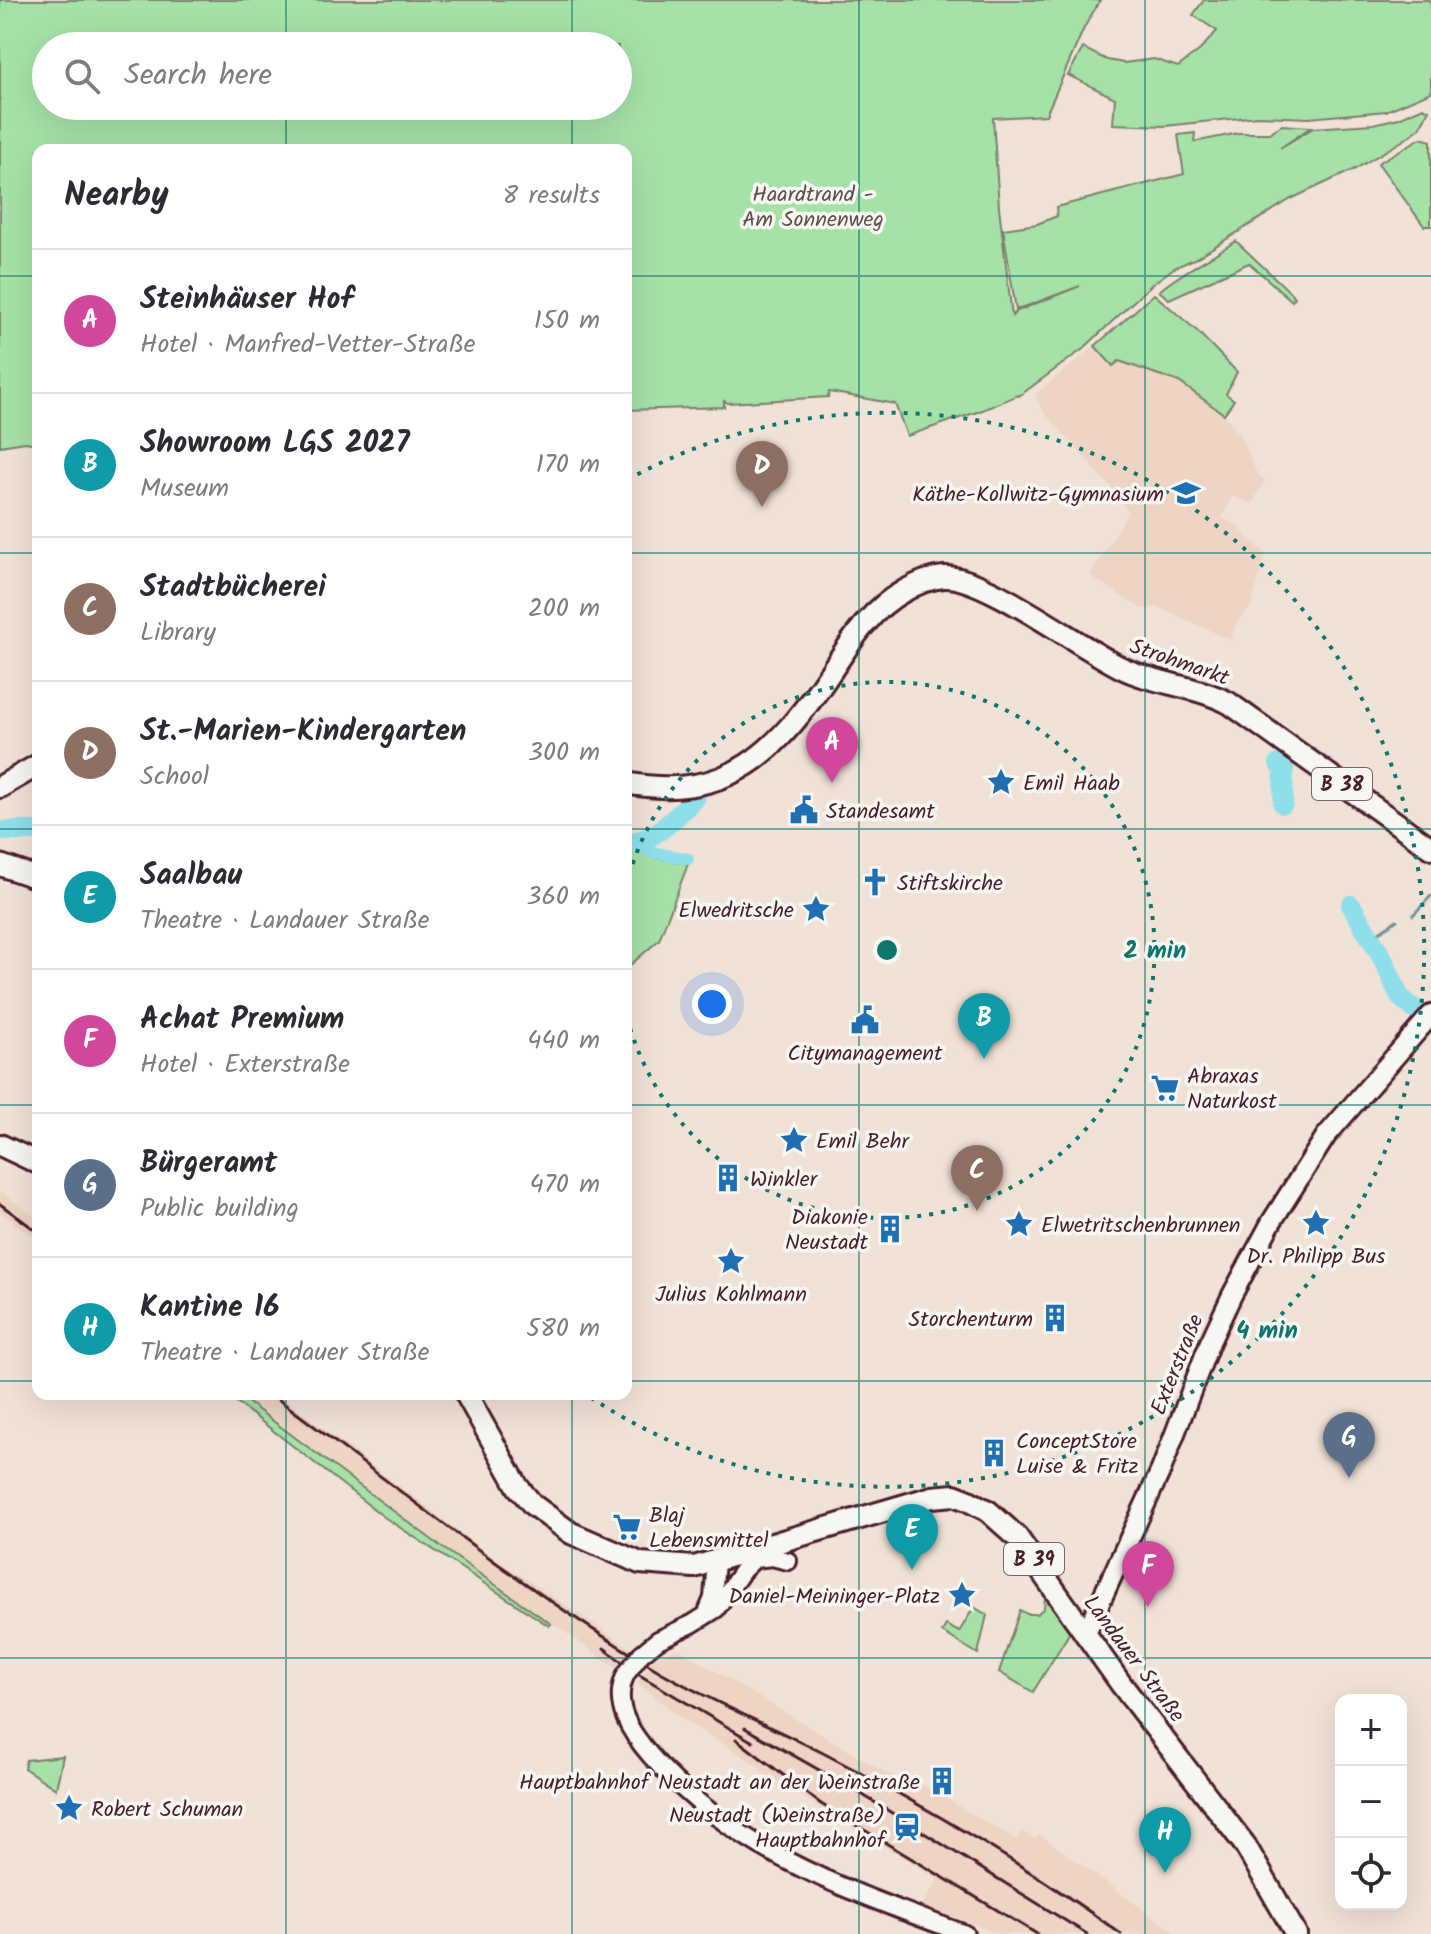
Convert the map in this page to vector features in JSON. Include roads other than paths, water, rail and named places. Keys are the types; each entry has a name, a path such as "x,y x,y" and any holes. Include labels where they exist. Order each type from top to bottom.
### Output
{"main road":[{"name":"Strohmarkt","path":"632,784 678,788 719,781 734,775 786,731 882,605 915,585 945,577 965,579 1134,673 1208,692 1253,720 1431,848"},
{"path":"0,787 32,768"},
{"path":"0,865 32,876"},
{"name":"Exterstraße","path":"1085,1635 1161,1470 1210,1342 1252,1258 1326,1136 1428,1019"},
{"path":"0,1145 32,1160"},
{"name":"Landauer Straße","path":"469,1400 524,1496 559,1526 604,1549 652,1566 685,1567 762,1552 902,1504 932,1497 960,1496 988,1511 1017,1537 1085,1635 1232,1826 1259,1866 1296,1934"}],"street":[{"path":"788,1561 762,1552 732,1583 716,1609 658,1640 641,1654 626,1674 621,1697 629,1729 674,1781 727,1827 816,1877 965,1934"},
{"path":"716,1561 727,1572 732,1583"},
{"path":"702,1618 713,1598 716,1561"}],"waterway":[{"path":"1279,764 1284,768 1283,804"},
{"path":"632,841 655,834 696,797"},
{"path":"0,831 32,831"},
{"path":"635,843 651,852 688,859"},
{"path":"1413,915 1431,896"},
{"path":"1351,905 1383,959 1400,997 1431,1023"},
{"path":"1369,939 1397,920"}],"railway":[{"path":"0,1204 32,1228"},
{"path":"279,1400 459,1536 604,1637 695,1691 898,1793 1049,1884 1121,1934"},
{"path":"604,1648 636,1673 753,1742"},
{"path":"745,1728 858,1792 1087,1934"},
{"path":"736,1739 821,1804 1037,1934"}],"place":[{"name":"Käthe-Kollwitz-Gymnasium","path":"1186,493"},
{"name":"St.-Marien-Kindergarten","path":"762,507"},
{"name":"Emil Haab","path":"1001,782"},
{"name":"Steinhäuser Hof","path":"832,783"},
{"name":"Standesamt","path":"804,810"},
{"name":"Stiftskirche","path":"875,882"},
{"name":"Elwedritsche","path":"816,909"},
{"name":"Citymanagement","path":"865,1020"},
{"name":"Showroom LGS 2027","path":"984,1059"},
{"name":"Abraxas Naturkost","path":"1165,1088"},
{"name":"Emil Behr","path":"794,1140"},
{"name":"Winkler","path":"728,1178"},
{"name":"Stadtbücherei","path":"977,1211"},
{"name":"Dr. Philipp Bus","path":"1316,1223"},
{"name":"Elwetritschenbrunnen","path":"1019,1224"},
{"name":"Diakonie Neustadt","path":"890,1229"},
{"name":"Julius Kohlmann","path":"731,1261"},
{"name":"Storchenturm","path":"1055,1318"},
{"name":"ConceptStore Luise & Fritz","path":"994,1453"},
{"name":"Bürgeramt","path":"1349,1478"},
{"name":"Blaj Lebensmittel","path":"627,1527"},
{"name":"Saalbau","path":"912,1570"},
{"name":"Daniel-Meininger-Platz","path":"962,1595"},
{"name":"Achat Premium","path":"1148,1607"},
{"name":"Hauptbahnhof Neustadt an der Weinstraße","path":"942,1781"},
{"name":"Robert Schuman","path":"69,1808"},
{"name":"Neustadt (Weinstraße) Hauptbahnhof","path":"907,1827"},
{"name":"Kantine 16","path":"1165,1873"}],"park label":[{"name":"Haardtrand - Am Sonnenweg","path":"813,206"}]}
